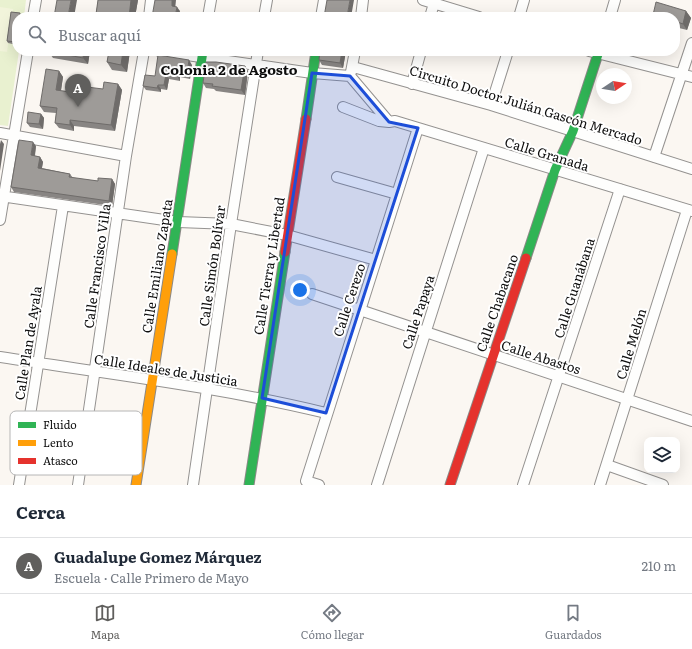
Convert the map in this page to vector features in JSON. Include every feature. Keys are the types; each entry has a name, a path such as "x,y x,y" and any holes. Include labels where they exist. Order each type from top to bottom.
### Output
{"street":[{"path":"34,12 36,0"},
{"path":"150,12 151,0"},
{"path":"209,12 211,0"},
{"path":"265,12 268,0"},
{"path":"322,12 324,0"},
{"path":"362,12 363,0"},
{"path":"423,0 464,12"},
{"path":"520,12 524,0"},
{"path":"611,12 615,0"},
{"path":"431,12 434,2"},
{"path":"654,157 692,42"},
{"path":"0,220 2,197 27,56"},
{"name":"Calle Francisco Villa","path":"89,411 126,156 143,56"},
{"name":"Calle Emiliano Zapata","path":"142,446 178,222 202,56"},
{"name":"Circuito Doctor Julián Gascón Mercado","path":"211,56 256,66 312,73 352,71 412,84 491,105 692,169"},
{"name":"Calle Simón Bolívar","path":"193,485 230,224 257,56"},
{"name":"Calle Tierra y Libertad","path":"249,485 315,56"},
{"path":"354,56 352,71 392,121"},
{"path":"412,84 420,56"},
{"path":"491,105 506,56"},
{"name":"Calle Chabacano","path":"450,485 555,170 573,131 594,56"},
{"path":"611,56 692,77"},
{"name":"Calle Granada","path":"343,107 379,121 392,121 418,128 689,211"},
{"name":"Calle Cerezo","path":"319,485 306,481 418,128"},
{"path":"0,133 126,156"},
{"name":"Calle Papaya","path":"376,485 484,148"},
{"path":"337,177 397,194"},
{"name":"Calle Guanábana","path":"523,485 620,189"},
{"path":"2,197 178,222 230,224 287,235 376,260"},
{"name":"Calle Plan de Ayala","path":"31,411 63,206"},
{"name":"Calle Melón","path":"600,485 689,211"},
{"name":"Calle Abastos","path":"312,294 359,311 692,421"},
{"name":"Calle Ideales de Justicia","path":"0,357 262,398 326,414"},
{"path":"607,465 664,485"},
{"name":"Calle Plan de Ayala","path":"19,485 21,475"},
{"name":"Calle Francisco Villa","path":"78,485 80,475"},
{"name":"Calle Emiliano Zapata","path":"136,485 138,475"}],"highlighted area":[{"path":"312,73 350,76 389,122 418,128 326,413 262,398"}],"green space":[{"path":"0,0 26,0 25,12 12,12 12,56 18,56 8,126 0,125"},
{"path":"0,7 13,9 7,52 0,51"}],"building":[{"path":"57,0 71,0 69,12 55,12"},
{"path":"98,0 131,0 130,12 96,12"},
{"path":"155,0 172,0 172,6 177,7 176,12 153,12"},
{"path":"327,0 350,0 348,12 325,12"},
{"path":"656,2 686,11 683,24 680,23 680,12 654,12"},
{"path":"11,12 12,12 12,42 7,41"},
{"path":"73,56 83,56 83,58"},
{"path":"108,56 122,56 121,65 107,62"},
{"path":"158,56 189,60 187,74 177,73 177,76 166,74 164,85 158,85 157,88 143,86 145,75 155,76"},
{"path":"319,56 341,56 340,63 319,60"},
{"path":"206,62 245,66 241,90 212,86 213,84 203,83"},
{"path":"46,69 59,71 56,90 78,93 79,86 103,89 104,82 118,84 111,125 70,120 70,125 55,123 57,108 40,106"},
{"path":"28,112 41,114 39,124 27,123"},
{"path":"19,140 33,142 31,155 40,157 38,168 70,174 69,177 98,181 98,178 112,179 109,201 11,187"}],"traffic: fast":[{"path":"172,254 202,56"},
{"path":"306,119 315,56"},
{"path":"526,258 555,170 573,131 597,56"},
{"path":"249,485 285,252"}],"traffic: slow":[{"path":"142,446 172,254"},
{"path":"136,485 138,475"}],"traffic: jam":[{"path":"285,252 306,119"},
{"path":"450,485 526,258"}],"place":[{"name":"Guadalupe Gomez Márquez","path":"78,107"}],"district":[{"name":"Colonia 2 de Agosto","path":"229,70"}]}
